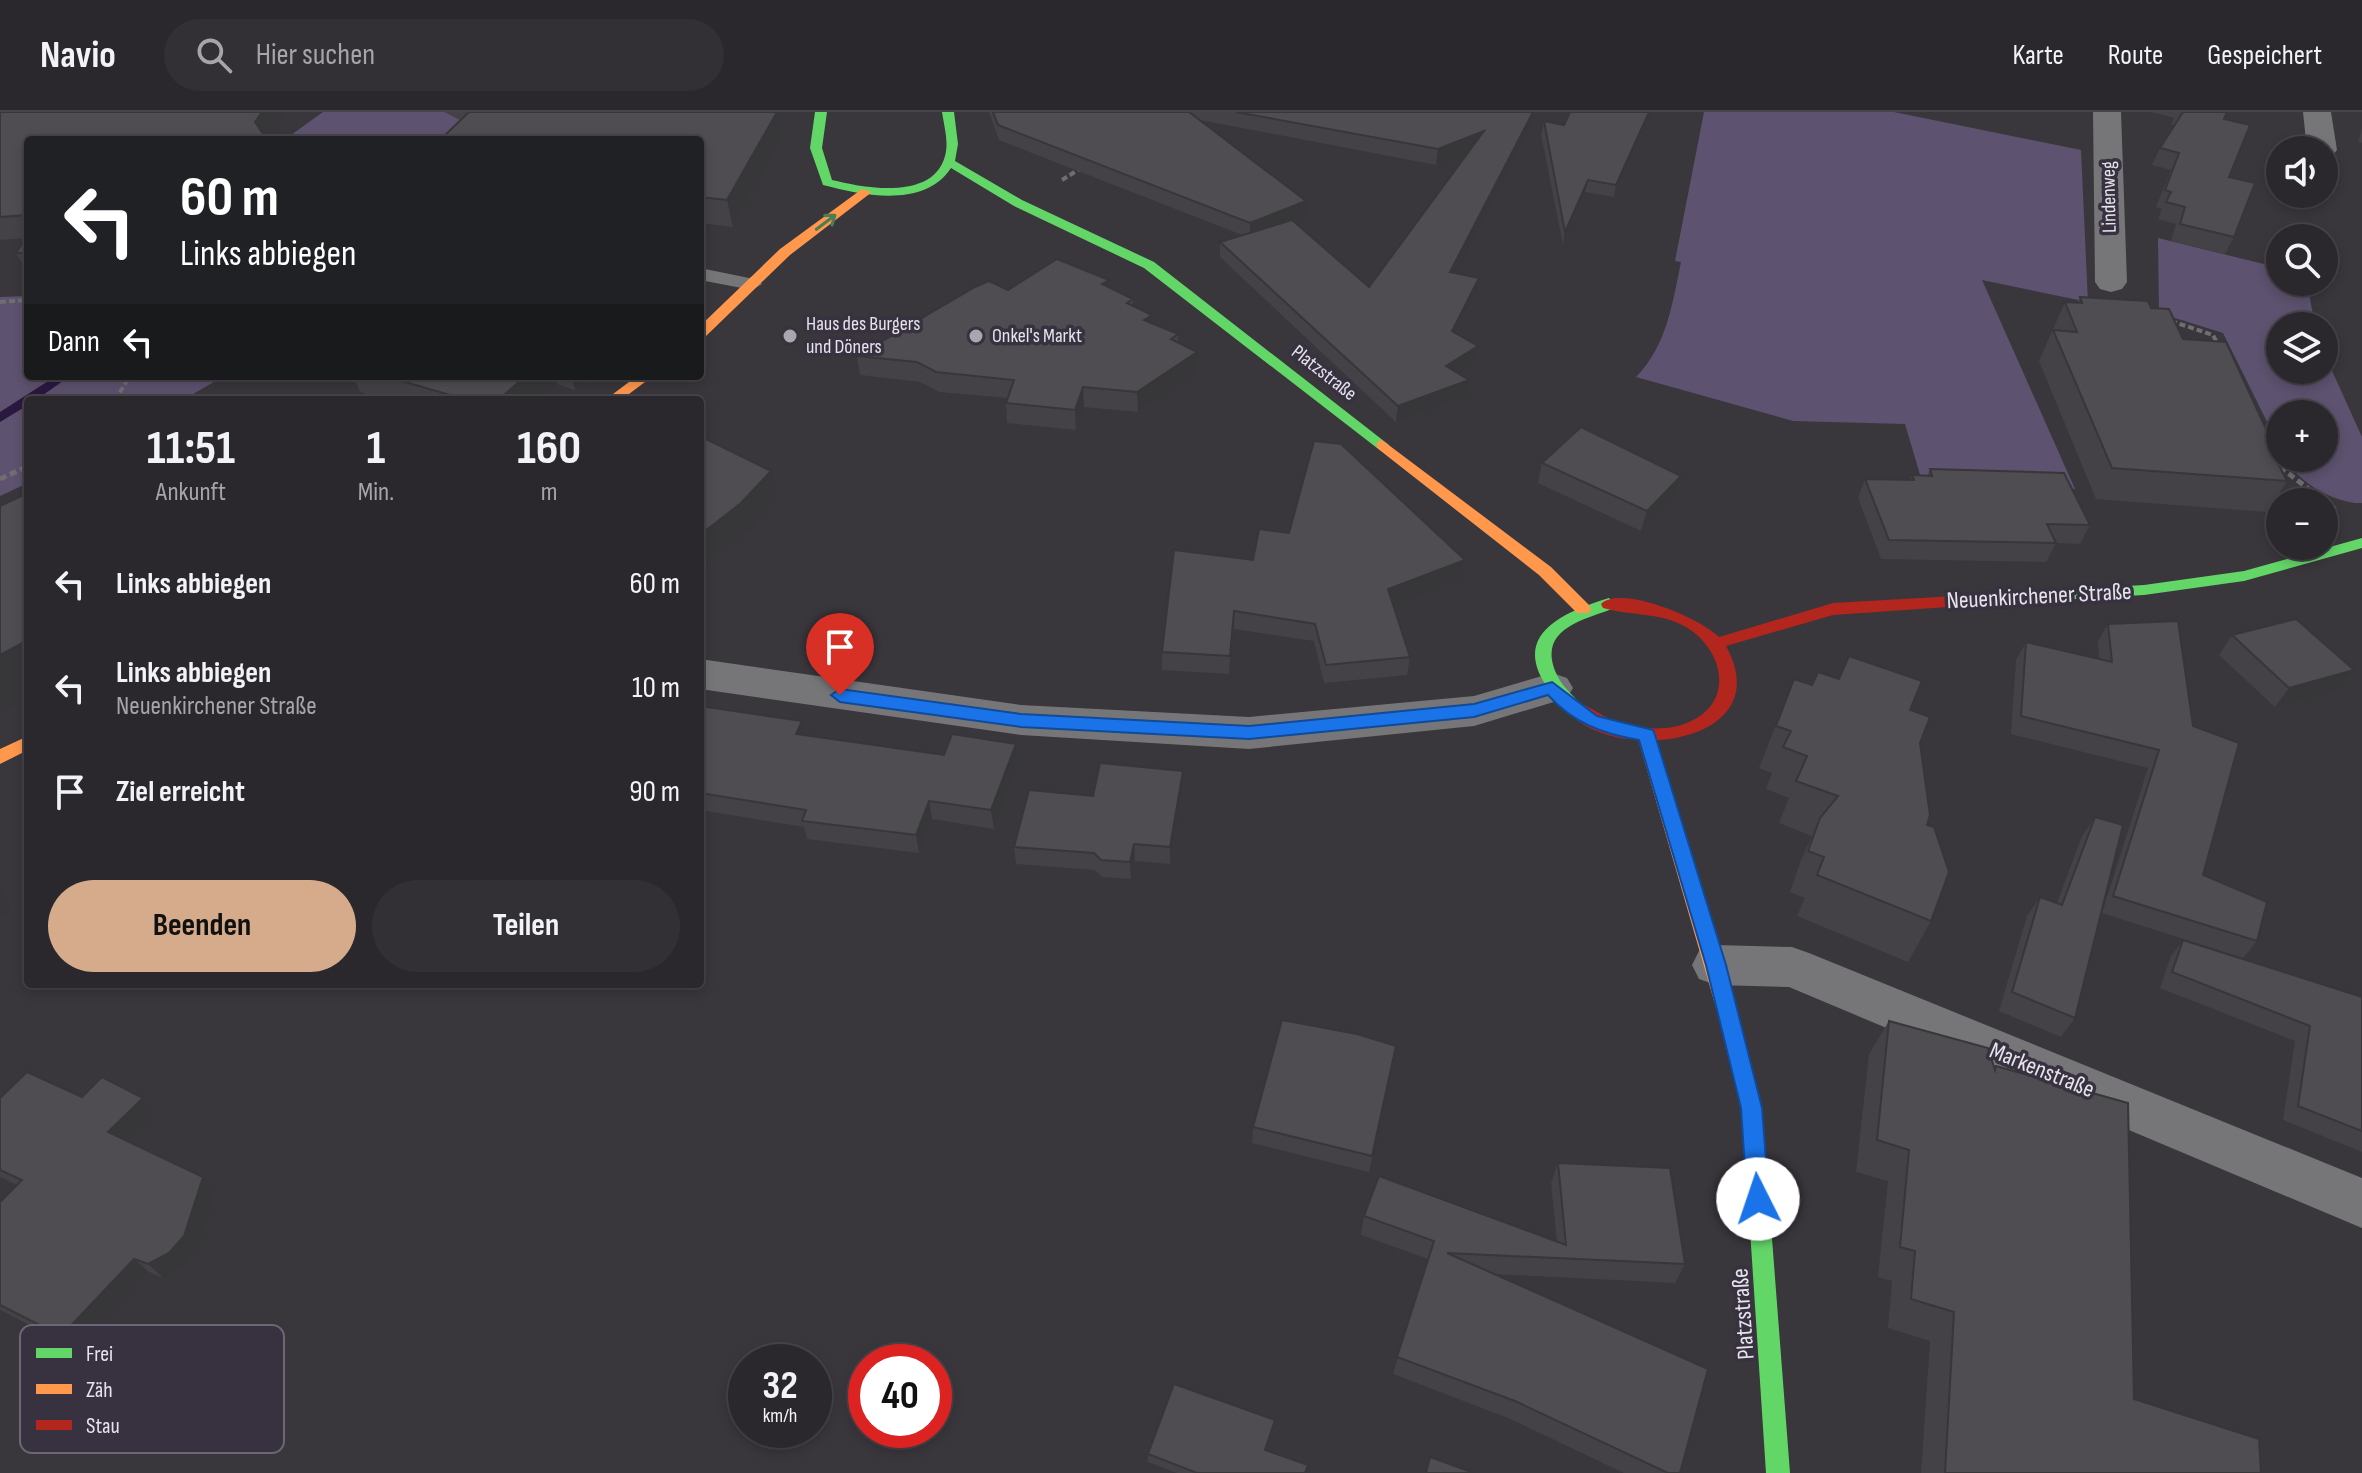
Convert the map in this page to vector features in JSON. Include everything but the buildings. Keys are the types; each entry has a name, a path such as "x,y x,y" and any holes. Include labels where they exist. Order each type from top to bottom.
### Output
{"street":[{"path":"821,112 815,133 816,163 822,187 866,192 897,191 939,176 949,162 948,112"},
{"name":"Lindenweg","path":"2107,112 2111,282"},
{"path":"2317,112 2320,136"},
{"name":"Platzstraße","path":"949,162 1022,204 1149,265 1545,571 1583,609"},
{"path":"920,184 945,191"},
{"path":"704,330 785,252 866,192"},
{"name":"Platzstraße","path":"973,197 1022,204"},
{"path":"785,252 802,215"},
{"path":"618,396 640,380"},
{"name":"Neuenkirchener Straße","path":"1716,643 1833,609 2144,590 2244,576 2362,543"},
{"path":"1609,604 1639,605 1669,612 1695,625 1716,643 1728,664 1730,686 1722,706 1704,723 1678,732 1646,735 1618,730 1591,720 1568,706 1552,688 1543,669 1546,642 1563,619 1583,609 1609,604"},
{"path":"704,675 1021,720 1249,733 1474,711 1552,688"},
{"name":"Platzstraße","path":"1646,735 1716,965 1752,1108 1778,1473"},
{"path":"0,757 24,744"},
{"name":"Markenstraße","path":"1716,965 1792,967 2361,1208"}],"lane":[{"path":"704,275 752,284"}],"path":[{"path":"1022,204 1081,168"},
{"path":"2111,282 2143,313 2213,335 2220,348"},
{"path":"0,302 24,300"},
{"path":"2260,428 2280,467 2339,512"},
{"path":"0,479 24,468"}],"shaded area":[{"path":"323,112 445,112 483,132 479,136 290,136"},
{"path":"1704,112 1894,112 2081,150 2088,302 1982,280 2075,489 1921,478 1905,424 1793,421 1636,377 1655,352 1671,309 1681,262 1675,261"},
{"path":"2158,238 2266,265 2266,296 2310,296 2312,312 2266,312 2266,384 2338,384 2362,437 2362,503 2338,499 2338,488 2315,488 2295,472 2338,472 2338,400 2266,400 2266,420 2223,333 2159,313"},
{"path":"24,296 24,380 217,380 190,396 24,396 24,485 0,496 0,297"}],"waterway":[{"path":"34,396 58,380"},
{"path":"0,418 24,402"}],"traffic: fast":[{"path":"821,112 816,148 827,182 894,192 927,184 940,175 949,162 952,137 948,112"},
{"path":"949,162 1018,203 1149,265 1382,445"},
{"path":"2041,596 2144,590 2244,576 2362,543"},
{"path":"1573,707 1548,674 1543,651 1546,639 1567,619 1609,604"},
{"path":"1731,1025 1752,1108 1778,1473"}],"traffic: slow":[{"path":"704,330 785,252 866,192"},
{"path":"618,396 640,380"},
{"path":"1382,445 1545,571 1583,609"},
{"path":"1646,735 1731,1025"},
{"path":"0,757 24,744"}],"traffic: jam":[{"path":"1716,643 1833,609 2041,596"},
{"path":"1573,707 1609,727 1632,733 1677,733 1697,726 1714,714 1728,692 1725,660 1717,645 1705,633 1676,616 1642,607 1609,604"}],"place":[{"name":"Haus des Burgers und Döners","path":"790,336"},
{"name":"Onkel's Markt","path":"976,336"}],"route":[{"path":"840,695 1021,720 1249,733 1474,711 1552,688 1568,706 1591,720 1618,730 1646,735 1716,965 1752,1108 1758,1199"}]}
